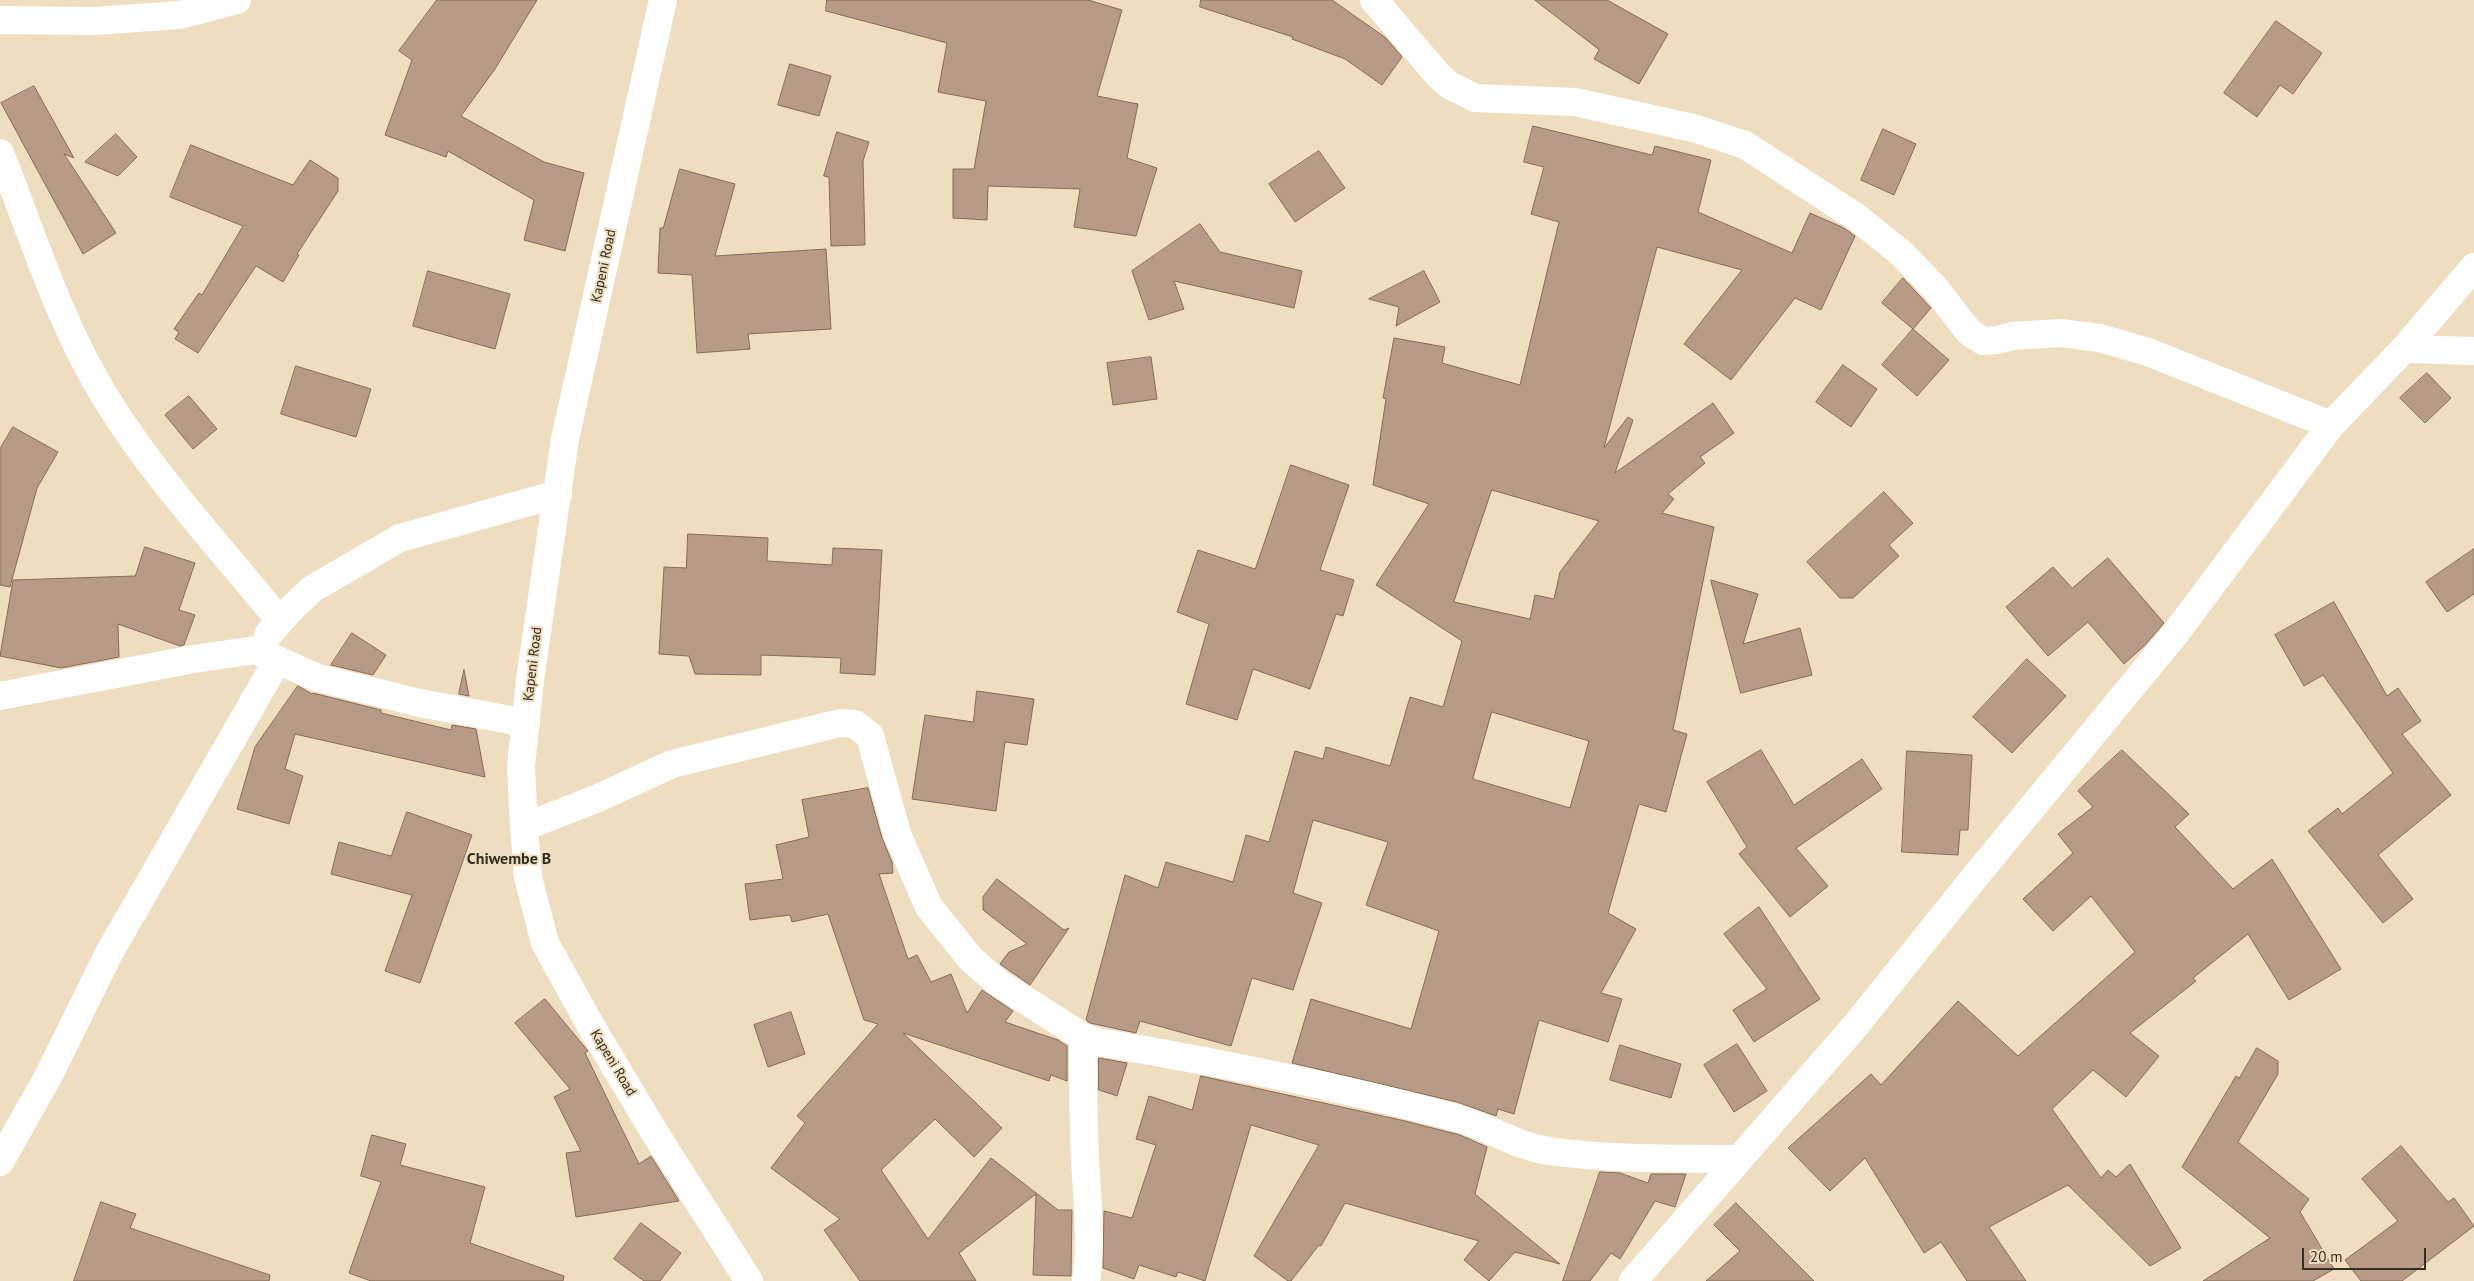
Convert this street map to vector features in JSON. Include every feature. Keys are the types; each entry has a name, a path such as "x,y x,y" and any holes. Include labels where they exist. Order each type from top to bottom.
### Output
{"street":[{"path":"0,20 94,21 180,14 237,0"},
{"name":"Kapeni Road","path":"663,0 565,439 521,766 524,827 528,877 546,943 591,1026 646,1118 750,1281"},
{"path":"1374,0 1391,23 1438,75 1449,85 1475,98 1576,102 1693,128 1745,146 1856,217 1900,252 1935,288 1969,332 1983,341 2012,336 2062,333 2100,338 2148,352 2331,425"},
{"path":"0,153 67,324 107,400 159,473 280,621"},
{"path":"1633,1281 1856,1025 1974,878 2169,642 2331,425 2404,349 2474,266"},
{"path":"2404,349 2474,351"},
{"path":"0,1162 49,1075 108,955 266,655 280,621 312,589 400,538 558,494"},
{"path":"0,696 194,659 266,655 318,678 420,703 526,723"},
{"path":"524,827 596,799 672,764 840,723 855,724 870,736 897,834 929,907 970,958 997,982 1083,1037 1098,1042 1257,1070 1455,1117 1500,1136 1546,1151 1638,1159 1738,1159"},
{"path":"1083,1037 1082,1091 1089,1218 1089,1257 1086,1281"}],"building":[{"path":"437,0 537,0 495,69 461,116 544,162 584,173 565,251 524,240 534,200 448,151 446,157 385,135 412,60 399,51"},
{"path":"827,0 1088,0 1122,10 1097,96 1138,104 1127,158 1157,168 1136,236 1074,227 1080,189 988,186 987,220 953,218 953,169 974,169 986,101 938,92 947,43 826,11"},
{"path":"1201,0 1332,0 1386,38 1402,57 1382,85 1345,59 1292,39 1293,37 1200,7"},
{"path":"1535,0 1607,0 1668,34 1639,84 1594,59 1599,50"},
{"path":"2276,21 2322,53 2293,94 2280,85 2257,117 2224,93"},
{"path":"790,64 831,76 819,116 778,105"},
{"path":"34,86 74,158 64,154 116,233 83,254 1,103"},
{"path":"1533,126 1652,155 1655,146 1711,160 1698,212 1792,253 1810,213 1844,228 1855,236 1821,310 1795,298 1731,380 1684,344 1742,270 1657,247 1604,448 1628,417 1633,420 1615,473 1713,403 1734,433 1700,457 1705,463 1668,494 1674,499 1662,513 1714,527 1673,730 1687,734 1666,812 1639,804 1608,913 1636,929 1601,993 1622,999 1608,1042 1539,1020 1514,1114 1498,1109 1496,1116 1457,1102 1292,1063 1311,999 1411,1029 1439,931 1366,905 1388,842 1313,820 1293,893 1322,903 1293,990 1252,978 1231,1046 1140,1021 1136,1033 1090,1023 1086,1020 1125,875 1158,888 1166,862 1233,882 1246,835 1269,842 1295,751 1323,759 1326,747 1390,766 1410,697 1443,707 1462,641 1376,585 1429,504 1373,485 1386,399 1383,398 1394,338 1445,347 1442,363 1520,385 1559,222 1531,214 1544,167 1524,162","holes":["1492,490 1599,521 1560,572 1554,599 1535,595 1530,619 1454,602","1492,712 1589,741 1570,808 1473,779"]},
{"path":"1883,129 1916,144 1894,195 1861,180"},
{"path":"837,132 869,142 863,161 865,245 831,246 829,177 824,176"},
{"path":"116,134 137,157 118,176 85,162"},
{"path":"191,145 293,185 310,160 338,178 338,191 297,254 299,255 283,282 256,266 198,353 175,339 179,332 174,329 199,293 202,295 243,226 170,197"},
{"path":"1319,151 1345,188 1295,222 1269,184"},
{"path":"680,169 735,184 715,256 826,249 831,329 748,334 750,349 697,353 692,275 658,273 660,228 663,228"},
{"path":"1200,224 1220,252 1302,271 1294,308 1174,281 1184,309 1149,320 1132,271"},
{"path":"428,271 510,294 495,349 413,326"},
{"path":"1424,271 1440,302 1396,326 1399,307 1369,299"},
{"path":"1903,278 1931,308 1913,329 1882,303"},
{"path":"1913,329 1949,360 1917,396 1882,365"},
{"path":"1151,357 1157,399 1113,405 1107,363"},
{"path":"1843,365 1877,389 1851,427 1816,402"},
{"path":"296,366 371,389 356,437 281,414"},
{"path":"2427,373 2451,398 2425,423 2400,398"},
{"path":"189,396 217,429 193,449 165,415"},
{"path":"13,427 58,452 37,488 10,587 0,585 0,449"},
{"path":"1291,465 1349,485 1320,570 1354,580 1343,616 1336,614 1310,689 1253,669 1237,720 1186,704 1209,624 1177,612 1198,550 1255,569"},
{"path":"1884,492 1913,523 1889,545 1899,556 1853,598 1840,598 1807,562"},
{"path":"688,534 768,538 767,561 832,565 833,548 882,550 875,675 840,673 841,658 761,655 761,675 695,674 689,656 659,654 664,567 686,568"},
{"path":"145,547 195,563 179,610 195,615 184,645 180,646 118,624 119,657 61,668 0,656 13,580 135,576"},
{"path":"2474,549 2474,594 2447,612 2426,582"},
{"path":"2108,558 2164,623 2144,646 2124,664 2088,622 2048,656 2006,607 2053,567 2072,588"},
{"path":"1711,580 1758,594 1743,644 1800,628 1812,675 1741,693"},
{"path":"2334,602 2387,696 2398,688 2421,721 2402,734 2451,795 2378,855 2413,899 2383,923 2308,831 2338,808 2342,814 2393,773 2323,675 2304,686 2275,635"},
{"path":"352,633 386,655 373,675 331,665"},
{"path":"2027,659 2066,696 2012,753 1973,717"},
{"path":"464,670 469,696 459,694"},
{"path":"298,686 312,694 381,710 381,713 451,730 452,725 476,729 485,777 295,734 285,769 303,776 289,824 237,809 255,747"},
{"path":"977,691 1034,699 1027,745 1005,742 996,811 912,799 925,715 973,722"},
{"path":"1761,750 1794,805 1862,759 1882,789 1796,848 1828,886 1790,917 1739,854 1747,847 1707,782"},
{"path":"2122,750 2189,814 2175,827 2233,889 2272,859 2341,969 2289,1000 2248,934 2193,978 2196,981 2130,1033 2159,1056 2126,1097 2093,1070 2052,1109 2101,1178 2108,1170 2116,1177 2130,1164 2181,1248 2150,1266 2068,1185 1989,1227 2026,1281 1967,1281 1941,1242 1924,1253 1865,1158 1830,1191 1788,1148 1871,1074 1881,1085 1958,1001 2018,1056 2135,952 2091,896 2053,931 2023,899 2073,853 2058,834 2093,807 2078,791"},
{"path":"1907,751 1972,755 1968,830 1960,830 1958,855 1902,852"},
{"path":"868,788 882,838 892,862 893,873 879,874 908,959 917,955 931,982 951,974 967,1013 982,990 1013,1011 1005,1022 1058,1040 1067,1046 1067,1081 1051,1075 1049,1081 903,1033 1002,1128 974,1157 935,1119 881,1170 928,1239 991,1158 1058,1210 1072,1210 1071,1276 1033,1275 1036,1194 959,1253 976,1281 860,1281 824,1230 840,1219 771,1168 805,1123 797,1116 878,1024 864,1020 828,914 792,922 790,915 750,920 745,884 783,879 776,845 809,837 802,800"},
{"path":"407,812 472,835 420,983 385,971 412,895 331,874 339,842 391,856"},
{"path":"997,879 1064,930 1069,928 1030,985 1000,964 1009,952 1027,944 983,910 983,897"},
{"path":"1759,907 1820,999 1754,1042 1733,1010 1767,989 1724,934"},
{"path":"545,999 588,1051 585,1053 639,1164 651,1156 679,1201 576,1217 566,1153 581,1151 554,1097 570,1089 515,1023"},
{"path":"791,1012 805,1054 768,1067 754,1025"},
{"path":"1737,1044 1767,1091 1734,1112 1704,1065"},
{"path":"1620,1045 1681,1064 1671,1098 1610,1080"},
{"path":"2257,1048 2278,1061 2278,1074 2238,1142 2309,1199 2300,1212 2334,1269 2313,1281 2203,1281 2270,1238 2182,1167 2236,1076 2239,1078"},
{"path":"1099,1058 1127,1063 1117,1096 1099,1090"},
{"path":"1201,1076 1405,1121 1460,1135 1487,1147 1475,1194 1560,1264 1515,1252 1489,1281 1464,1260 1479,1241 1345,1203 1321,1246 1319,1245 1291,1281 1288,1281 1254,1256 1319,1145 1251,1125 1205,1281 1178,1272 1176,1277 1139,1265 1134,1279 1103,1268 1104,1211 1132,1218 1156,1145 1136,1139 1149,1096 1192,1110"},
{"path":"372,1135 406,1144 400,1165 485,1187 470,1243 564,1276 563,1281 371,1281 349,1273 381,1182 361,1176"},
{"path":"2401,1146 2448,1202 2454,1198 2474,1226 2402,1281 2361,1281 2345,1260 2398,1221 2362,1179"},
{"path":"1600,1172 1620,1173 1648,1183 1651,1174 1686,1174 1675,1207 1655,1201 1620,1259 1611,1253 1590,1281 1563,1281"},
{"path":"101,1202 136,1214 130,1228 270,1275 269,1281 74,1281"},
{"path":"1736,1203 1814,1281 1706,1281 1740,1251 1714,1225"},
{"path":"641,1223 681,1253 660,1281 644,1281 614,1259"}],"district":[{"name":"Chiwembe B","path":"509,859"}]}
